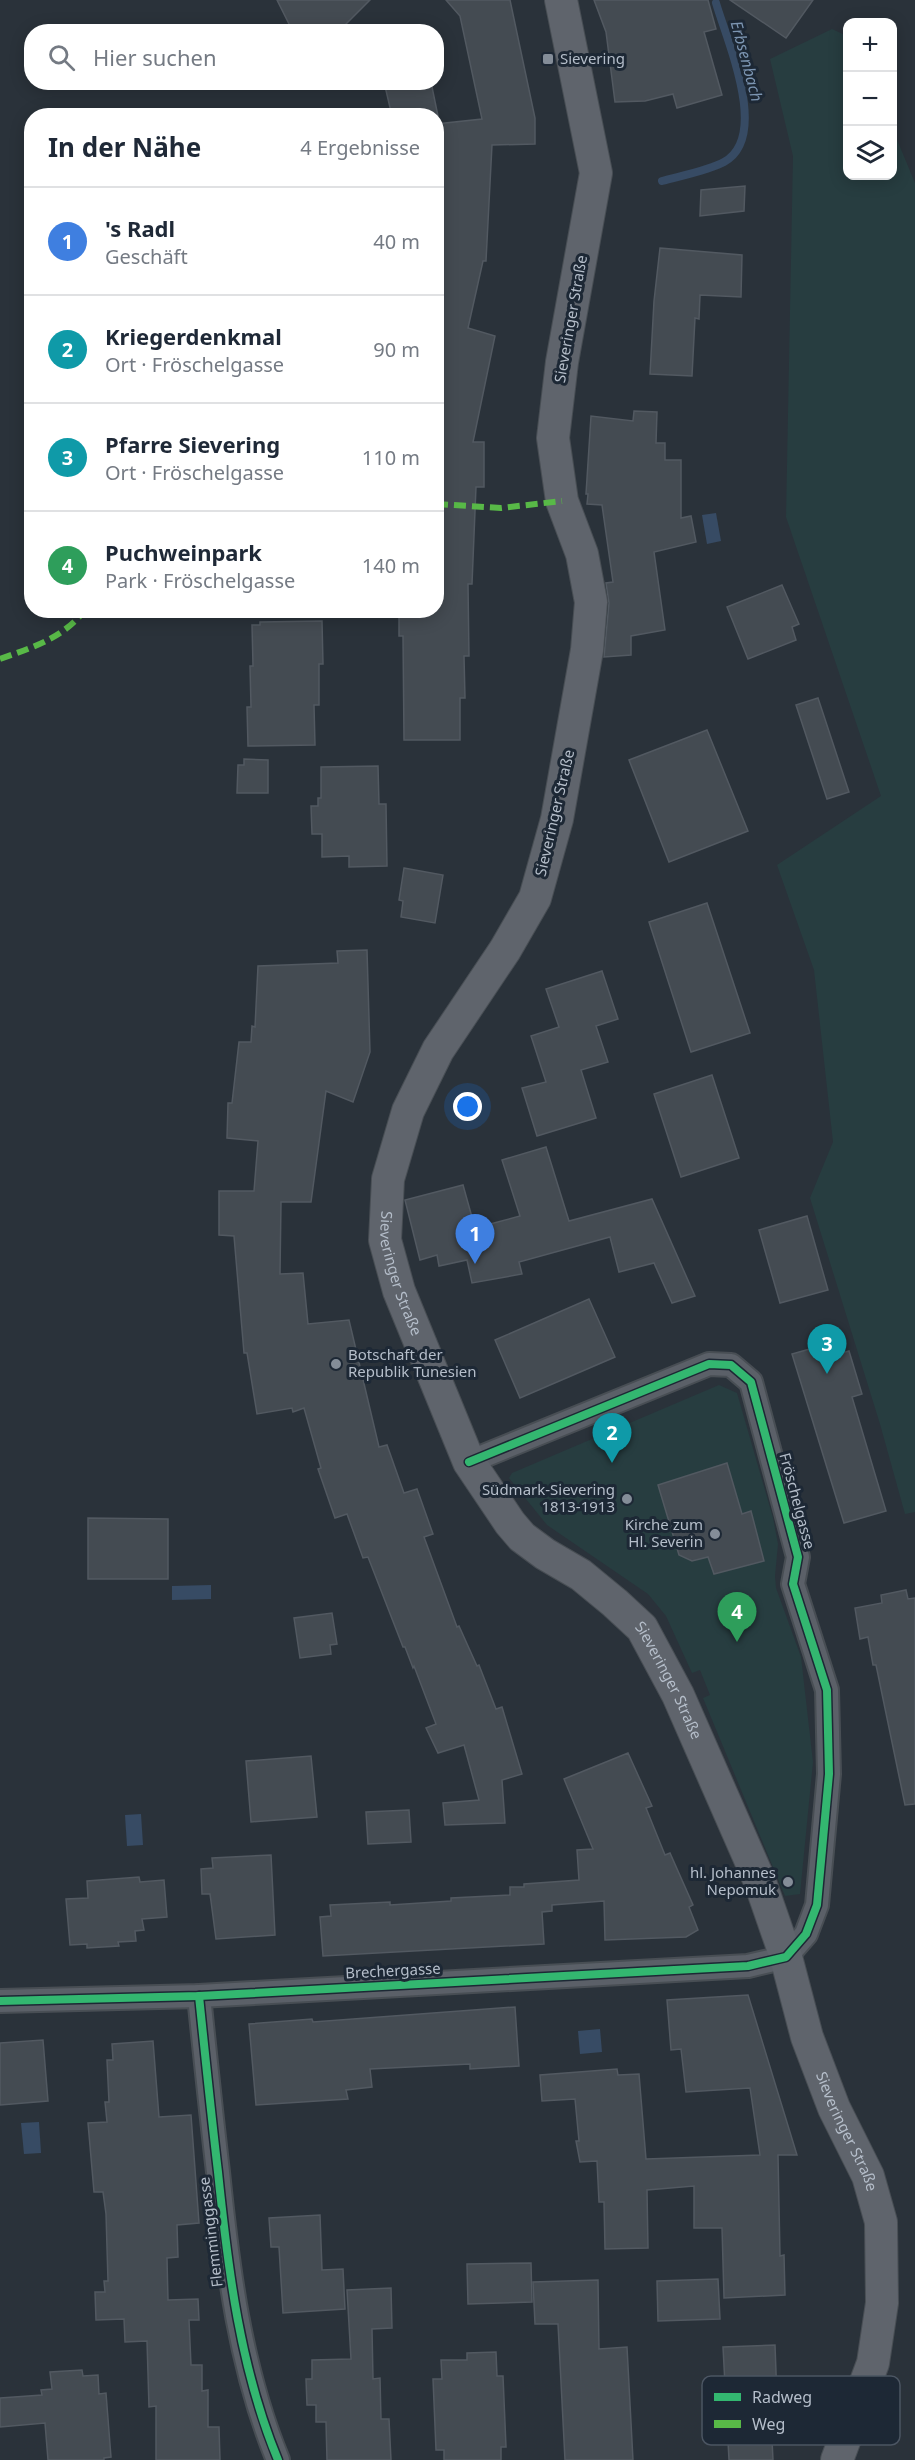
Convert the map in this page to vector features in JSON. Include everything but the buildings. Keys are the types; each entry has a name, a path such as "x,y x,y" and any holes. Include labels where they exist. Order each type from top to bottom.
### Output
{"main road":[{"name":"Sieveringer Straße","path":"561,0 596,173 562,362 553,438 562,501 582,554 591,602 587,650 557,819 535,898 505,950 438,1050 408,1111 388,1179 385,1240 399,1291 469,1462 522,1537 545,1554 581,1575 642,1628 678,1695 760,1882 786,1957 807,2037 834,2108 868,2176 881,2222 882,2303 873,2363 868,2376"},
{"name":"Sieveringer Straße","path":"837,2460 843,2445"}],"street":[{"name":"Fröschelgasse","path":"469,1462 709,1364 731,1365 751,1382 798,1557 793,1584 827,1690 829,1774 817,1905 806,1934 786,1957"},
{"name":"Brechergasse","path":"0,2001 199,1995 748,1966 786,1957"},
{"name":"Flemminggasse","path":"199,1995 227,2258 241,2343 267,2433 278,2460"}],"green space":[{"path":"832,29 843,34 843,180 897,180 897,140 915,183 915,1512 905,1514 880,1424 810,1198 833,1142 814,970 777,865 881,796 786,517 793,156 770,59"},
{"path":"719,1385 737,1393 773,1518 778,1544 776,1588 801,1657 813,1762 800,1894 785,1896 703,1698 710,1695 700,1670 692,1673 666,1616 648,1594 547,1525 509,1478 512,1473"}],"water":[{"path":"716,513 721,541 707,544 702,515"},
{"path":"211,1585 211,1599 172,1600 172,1586"},
{"path":"141,1814 143,1845 127,1846 125,1815"},
{"path":"600,2029 602,2052 580,2054 578,2031"},
{"path":"39,2122 41,2153 24,2154 21,2123"}],"waterway":[{"name":"Erbsenbach","path":"662,181 724,162 737,150 744,132 745,111 741,87 716,3"}],"marked path":[{"path":"444,504 501,508 562,501"},
{"path":"0,659 46,641 78,618"}],"cycle path":[{"path":"0,2001 199,1996 748,1966 786,1957 806,1934 817,1905 829,1774 827,1690 793,1584 798,1557 751,1382 731,1365 709,1364 469,1462"},
{"path":"199,1996 231,2282 254,2390 278,2460"}],"place":[{"name":"Sievering","path":"548,59"},
{"name":"'s Radl","path":"475,1264"},
{"name":"Botschaft der Republik Tunesien","path":"336,1364"},
{"name":"Pfarre Sievering","path":"827,1374"},
{"name":"Kriegerdenkmal","path":"612,1463"},
{"name":"Südmark-Sievering 1813-1913","path":"627,1499"},
{"name":"Kirche zum Hl. Severin","path":"715,1534"},
{"name":"Puchweinpark","path":"737,1642"},
{"name":"hl. Johannes Nepomuk","path":"788,1882"}]}
